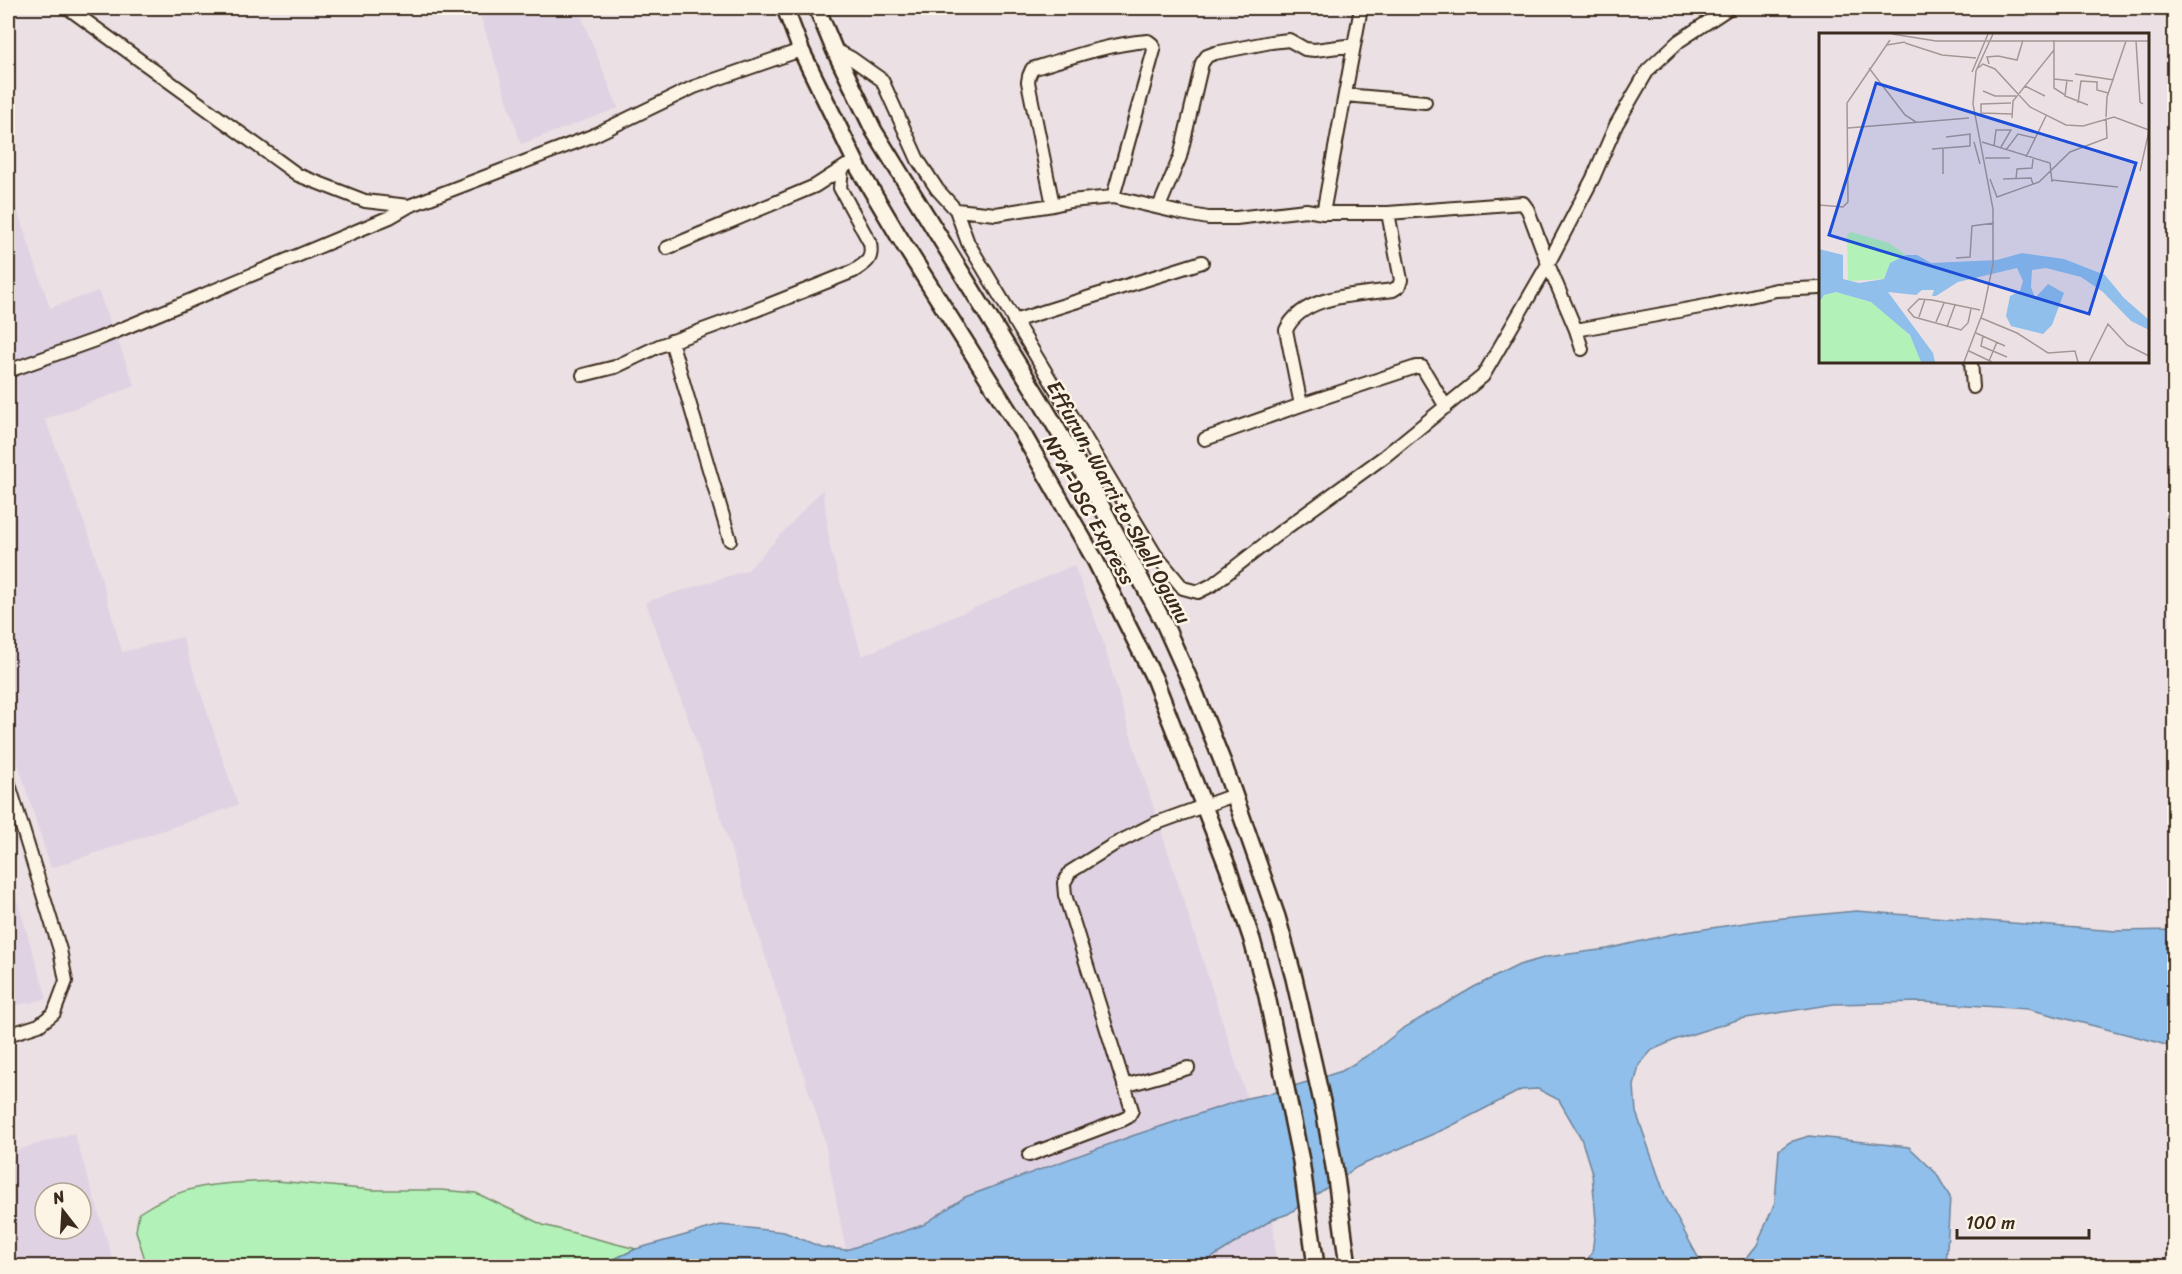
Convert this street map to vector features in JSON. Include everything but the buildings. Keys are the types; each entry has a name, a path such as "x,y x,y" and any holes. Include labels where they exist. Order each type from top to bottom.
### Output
{"main road":[{"name":"NPA-DSC Express","path":"784,8 848,165 898,235 1020,429 1095,560 1154,678 1205,806 1252,940 1267,996 1280,1067 1291,1107 1316,1266"},
{"name":"Effurun, Warri to Shell Ogunu","path":"817,8 834,49 879,140 1040,400 1130,556 1194,690 1277,917 1311,1050 1336,1178 1348,1266"}],"street":[{"path":"68,8 298,175 365,201 409,206"},
{"path":"1323,213 1361,8"},
{"path":"834,49 882,80 918,160 937,189 956,210 968,243 1155,554 1183,588 1198,592 1212,585 1385,456 1483,376 1548,264 1593,178 1616,125 1648,70 1679,41 1729,8"},
{"path":"1159,207 1180,157 1202,63 1207,56 1252,45 1289,40 1305,49 1315,50 1354,45"},
{"path":"1053,205 1033,108 1029,76 1032,69 1119,45 1148,41 1154,50 1113,196"},
{"path":"8,371 98,339 390,217 409,206 592,136 694,87 801,50"},
{"path":"1345,95 1425,102"},
{"path":"667,248 815,186 848,165"},
{"path":"583,375 615,367 671,341 854,271 868,261 872,253 870,243 840,188 848,165"},
{"path":"956,210 996,214 1113,196 1208,218 1236,218 1306,210 1323,213 1388,213 1522,203 1528,210 1582,349"},
{"path":"1300,405 1286,330 1290,321 1310,306 1330,299 1393,290 1400,286 1401,280 1388,213"},
{"path":"1014,321 1202,262"},
{"path":"1576,330 1711,305 1776,290 1819,288"},
{"path":"671,341 730,540"},
{"path":"1971,363 1973,387"},
{"path":"1205,439 1412,368 1422,367 1446,407"},
{"path":"8,780 60,950 66,981 54,1012 39,1025 8,1035"},
{"path":"1029,1155 1128,1117 1132,1110 1065,895 1064,883 1070,872 1113,845 1154,824 1234,795"},
{"path":"1124,1086 1188,1068"}],"shaded area":[{"path":"478,8 578,8 618,108 521,144"},
{"path":"8,182 50,308 98,291 135,386 45,419 90,538 122,652 182,637 238,805 51,868 8,732"},
{"path":"823,489 830,548 862,656 1074,565 1101,635 1132,740 1247,1098 1132,1136 965,1197 923,1225 846,1250 824,1138 697,744 646,602 748,570"},
{"path":"8,871 47,999 8,1007"},
{"path":"74,1133 89,1181 33,1181 33,1241 93,1241 93,1195 115,1266 8,1266 8,1153"},
{"path":"1273,1219 1276,1266 1199,1266"}],"green space":[{"path":"277,1181 373,1190 441,1190 476,1193 543,1225 636,1249 599,1266 147,1266 136,1231 139,1213 173,1195 205,1186"}],"water":[{"path":"1856,911 2116,931 2174,930 2174,1048 2028,1009 1922,1002 1834,1004 1740,1019 1677,1039 1652,1050 1639,1065 1634,1086 1636,1112 1666,1198 1698,1257 1707,1266 1583,1266 1592,1253 1596,1221 1592,1173 1581,1138 1559,1100 1538,1089 1521,1090 1447,1128 1357,1167 1288,1214 1273,1219 1199,1266 599,1266 636,1249 721,1225 784,1232 821,1247 846,1250 923,1225 965,1197 1132,1136 1247,1098 1272,1093 1342,1071 1373,1052 1402,1029 1474,987 1519,965 1547,957 1607,949 1672,934 1764,920"},
{"path":"1809,1136 1909,1147 1936,1173 1950,1197 1946,1266 1740,1266 1757,1245 1775,1202 1779,1150 1790,1142"}]}
